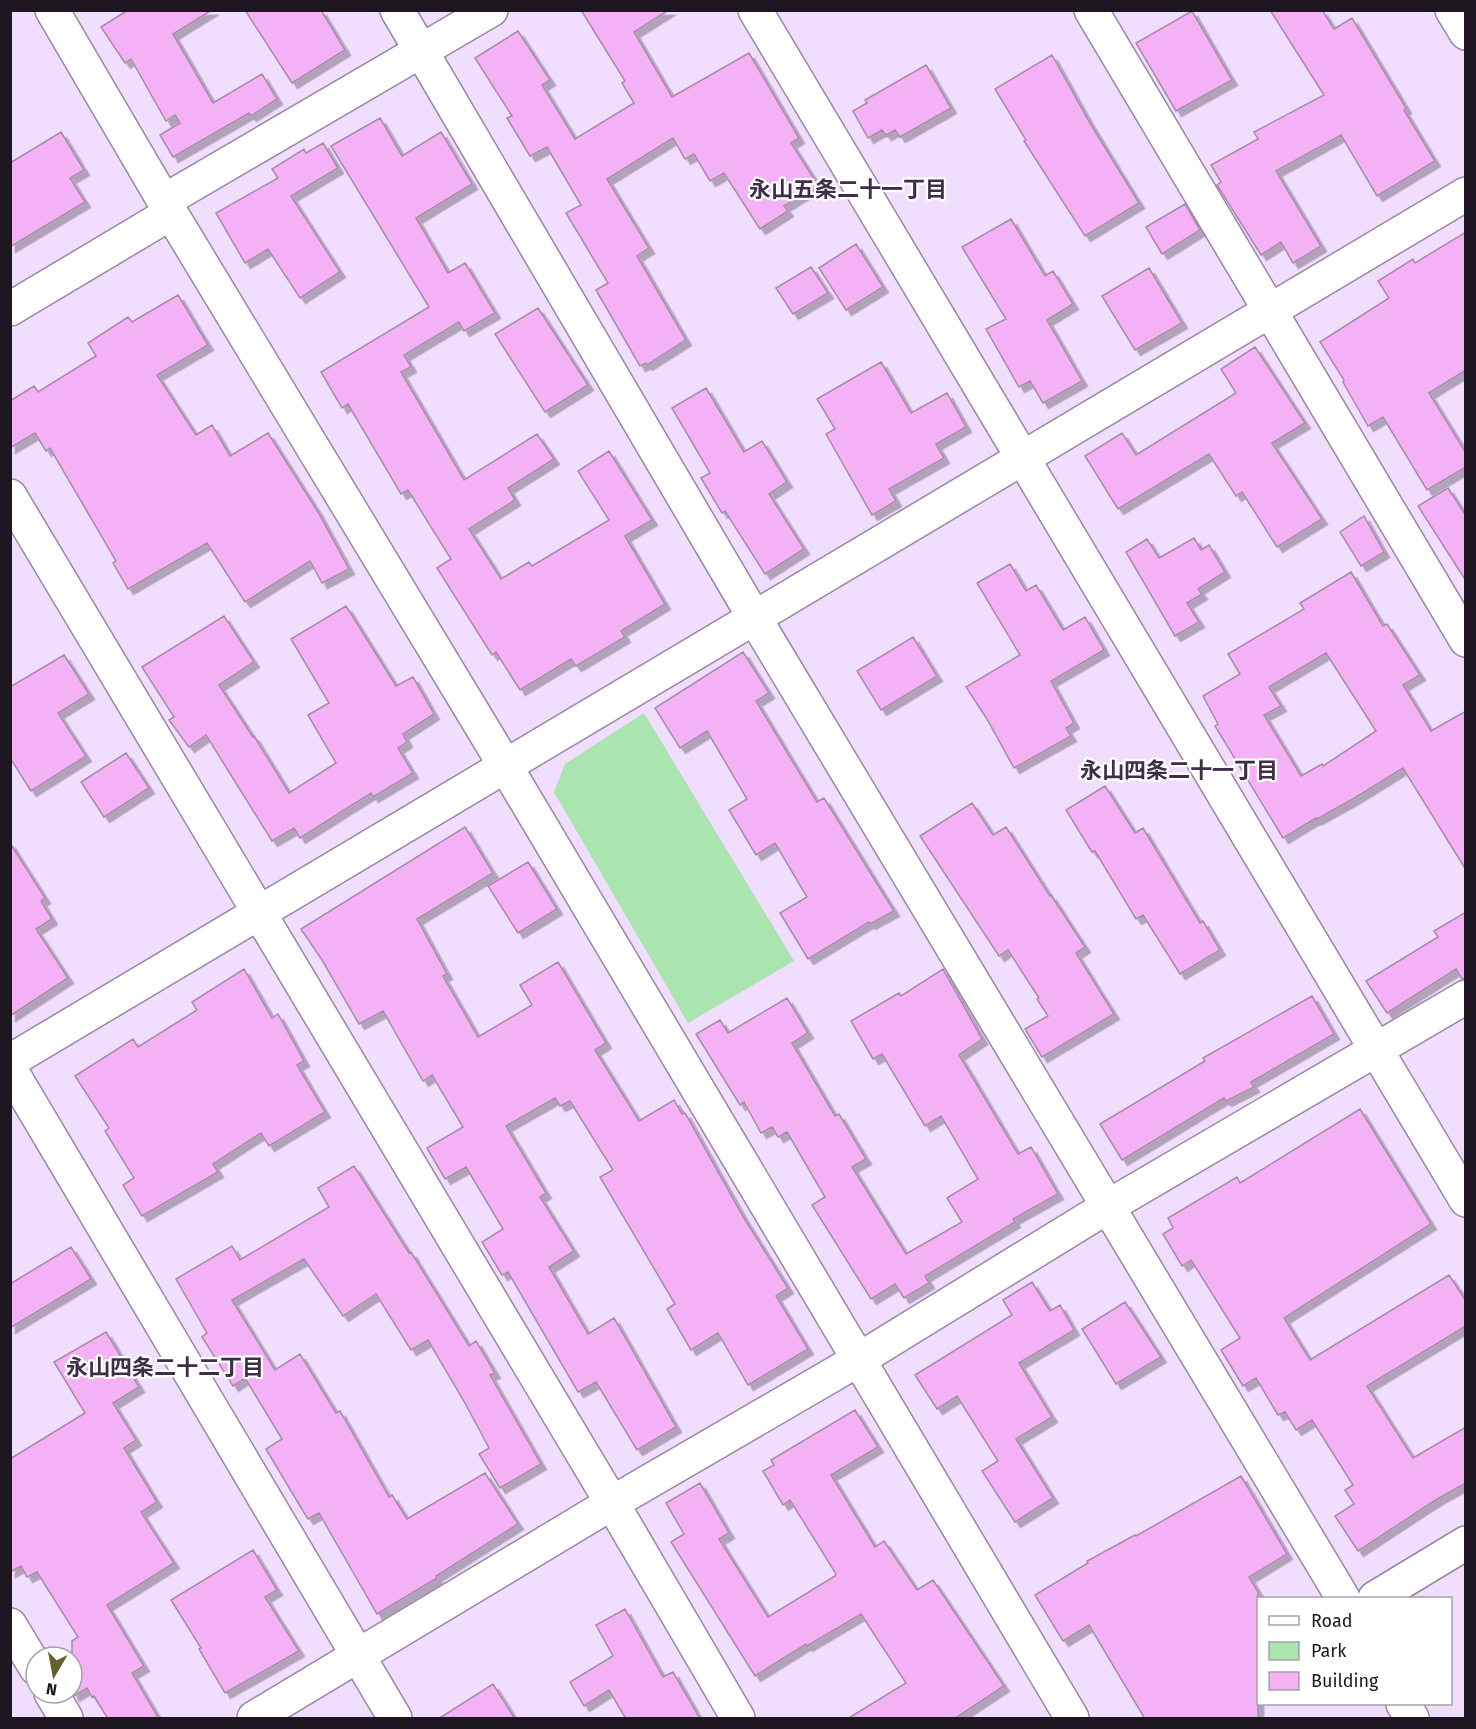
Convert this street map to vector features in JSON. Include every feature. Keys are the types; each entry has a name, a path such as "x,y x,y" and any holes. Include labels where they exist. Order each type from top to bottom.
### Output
{"street":[{"path":"52,10 168,207 506,767 1072,1719"},
{"path":"397,10 754,616 1342,1597"},
{"path":"10,309 168,207 491,10"},
{"path":"755,10 1466,1200"},
{"path":"1091,10 1466,640"},
{"path":"1452,10 1466,33"},
{"path":"10,1061 1466,194"},
{"path":"10,496 612,1503 738,1719"},
{"path":"254,1719 612,1503 858,1360 1107,1207 1466,997"},
{"path":"10,1069 395,1719"},
{"path":"1378,1597 1466,1543"},
{"path":"10,1625 24,1648"},
{"path":"58,1705 66,1719"},
{"path":"1404,1705 1412,1719"}],"green space":[{"path":"644,713 794,961 688,1023 554,792 565,764"}],"building":[{"path":"128,10 212,10 173,34 213,103 262,74 277,99 251,116 249,113 173,157 160,135 180,123 175,115 166,121 131,59 125,63 101,27"},
{"path":"245,10 321,10 345,50 292,83"},
{"path":"581,10 669,10 634,32 672,97 749,53 799,138 791,143 818,185 784,206 788,211 760,229 724,173 710,181 694,154 685,159 673,138 607,179 649,248 637,256 686,340 647,365 646,363 640,366 596,290 608,283 566,213 581,205 547,147 530,156 507,118 512,116 475,58 518,31 550,80 542,85 575,139 634,103 622,83 625,81"},
{"path":"1270,10 1322,10 1334,29 1352,18 1435,161 1377,196 1341,135 1276,171 1321,246 1293,263 1281,242 1261,255 1217,185 1221,182 1211,165 1258,139 1254,132 1324,95"},
{"path":"1192,11 1232,80 1176,111 1136,43"},
{"path":"1052,55 1139,203 1085,236 1024,141 1026,140 995,89"},
{"path":"926,65 951,108 900,137 895,130 886,135 882,130 868,138 853,111 867,103 865,100"},
{"path":"380,118 402,156 441,132 472,184 416,218 448,273 465,263 495,313 464,331 459,322 404,355 411,367 401,372 464,480 537,434 554,459 508,488 515,500 469,529 501,579 529,562 532,566 609,520 578,471 609,451 652,520 625,536 665,604 621,631 625,637 576,666 571,659 520,690 496,652 492,655 437,568 451,559 408,490 401,494 348,404 342,408 321,372 429,307 331,146"},
{"path":"61,132 84,170 70,178 85,202 10,247 10,163"},
{"path":"323,143 338,168 291,196 340,272 300,298 268,249 245,263 216,213 278,178 272,169 304,149 306,153"},
{"path":"1185,204 1200,230 1162,254 1146,227"},
{"path":"1011,219 1045,276 1053,271 1073,304 1047,320 1082,381 1043,403 1030,381 1019,387 986,329 1006,319 962,247"},
{"path":"1466,232 1466,370 1429,393 1466,453 1466,467 1427,490 1383,417 1368,426 1343,382 1344,380 1320,342 1389,298 1378,281 1413,259 1415,263"},
{"path":"856,244 883,287 846,310 819,268"},
{"path":"811,267 828,293 793,314 776,288"},
{"path":"1149,268 1182,323 1135,350 1102,296"},
{"path":"178,295 208,345 157,375 196,435 212,425 230,456 268,433 318,512 349,569 322,583 310,561 245,602 207,543 128,589 113,563 116,561 50,448 46,451 35,433 10,448 10,401 34,386 38,392 96,356 88,343 128,317 132,322"},
{"path":"538,308 588,385 545,412 495,334"},
{"path":"1255,347 1305,423 1272,443 1322,519 1277,547 1242,492 1236,496 1209,454 1118,509 1085,456 1122,433 1136,455 1236,393 1221,369"},
{"path":"881,362 911,413 947,393 966,427 936,444 944,458 889,489 896,501 872,515 826,434 835,429 817,399"},
{"path":"706,388 744,452 762,441 787,482 769,494 804,549 765,574 725,511 722,513 701,478 710,473 672,408"},
{"path":"1448,488 1466,516 1466,581 1418,506"},
{"path":"1364,516 1384,552 1361,566 1340,532"},
{"path":"1194,538 1201,550 1209,545 1225,572 1198,589 1202,594 1187,603 1199,622 1175,636 1126,552 1147,539 1159,558"},
{"path":"1010,564 1026,591 1036,585 1063,630 1085,617 1104,650 1051,681 1074,723 1066,728 1071,736 1014,768 966,687 1020,655 977,583"},
{"path":"1351,572 1383,626 1387,624 1420,675 1403,685 1431,731 1466,711 1466,870 1403,768 1283,838 1215,726 1218,724 1203,696 1240,674 1228,654 1304,609 1300,603","holes":["1326,653 1376,731 1323,766 1322,764 1301,776 1264,715 1281,706 1269,687"]},
{"path":"346,606 396,686 413,677 434,714 403,734 407,742 398,748 413,773 373,797 371,793 300,838 294,828 272,841 206,735 189,747 169,720 174,717 142,667 224,616 254,662 219,685 289,793 336,763 308,715 329,703 291,639"},
{"path":"913,637 937,676 881,710 857,671"},
{"path":"743,652 769,693 756,701 817,802 824,798 894,911 870,924 869,922 808,959 780,913 807,897 775,843 756,855 729,810 747,799 707,731 680,748 655,708"},
{"path":"64,655 89,694 58,713 86,756 31,791 10,758 10,687"},
{"path":"126,753 149,788 104,817 81,782"},
{"path":"1105,786 1135,833 1143,828 1200,923 1203,921 1220,950 1180,974 1143,915 1136,919 1095,851 1092,852 1066,810"},
{"path":"972,803 993,835 1006,827 1085,947 1076,953 1114,1014 1042,1057 1025,1029 1048,1016 1037,999 1039,998 1008,950 999,956 920,836"},
{"path":"465,827 493,873 417,919 447,974 443,976 478,1037 532,1005 520,985 558,962 606,1043 595,1050 639,1121 674,1100 682,1114 685,1113 744,1218 788,1288 776,1296 808,1349 748,1385 718,1333 691,1350 667,1309 675,1304 600,1177 613,1170 570,1101 560,1106 555,1098 506,1126 546,1193 540,1197 574,1251 549,1267 588,1334 614,1318 676,1427 637,1450 596,1382 578,1392 508,1272 502,1275 482,1242 503,1229 466,1167 445,1179 427,1148 463,1127 432,1075 423,1081 383,1011 359,1024 301,929"},
{"path":"10,843 45,898 41,901 52,919 36,929 68,978 10,1016"},
{"path":"528,862 557,909 518,933 488,886"},
{"path":"1466,912 1466,978 1462,979 1456,969 1387,1013 1366,981 1438,937 1434,931"},
{"path":"244,969 272,1018 278,1014 304,1061 297,1065 325,1112 269,1146 261,1133 213,1164 218,1172 142,1216 123,1185 134,1178 105,1131 109,1128 75,1076 133,1039 138,1047 197,1010 192,1002"},
{"path":"943,969 982,1039 959,1055 1018,1154 1031,1147 1058,1194 1013,1219 1015,1222 925,1276 929,1283 904,1298 895,1284 871,1299 812,1205 825,1197 787,1132 778,1137 772,1127 761,1133 744,1102 740,1105 696,1034 720,1020 728,1033 787,998 808,1033 792,1043 835,1116 839,1114 866,1159 852,1167 906,1254 962,1222 947,1198 978,1179 941,1116 925,1126 882,1054 873,1059 851,1021 899,993 901,996"},
{"path":"1312,996 1334,1034 1251,1082 1254,1087 1226,1101 1224,1098 1122,1160 1100,1124 1205,1061 1203,1058"},
{"path":"1360,1109 1431,1224 1284,1318 1310,1360 1449,1275 1466,1301 1466,1326 1367,1386 1413,1458 1466,1427 1466,1483 1434,1501 1358,1551 1335,1516 1354,1504 1345,1490 1353,1485 1312,1420 1296,1430 1285,1412 1278,1415 1256,1378 1243,1386 1221,1350 1240,1338 1191,1260 1182,1266 1163,1234 1173,1228 1168,1218 1237,1177 1240,1183"},
{"path":"354,1166 469,1346 476,1341 495,1373 490,1375 541,1464 500,1488 479,1454 489,1448 428,1340 411,1350 376,1294 343,1316 304,1259 232,1300 275,1370 300,1354 336,1413 340,1411 389,1497 392,1495 407,1519 485,1473 518,1524 436,1576 437,1578 377,1614 319,1513 308,1519 300,1506 266,1449 282,1439 245,1378 233,1386 202,1337 207,1333 176,1279 232,1246 240,1260 329,1207 318,1188"},
{"path":"71,1247 91,1279 10,1328 10,1284"},
{"path":"1032,1282 1050,1311 1060,1305 1074,1330 1019,1363 1052,1417 1016,1439 1053,1498 1015,1522 982,1471 998,1461 957,1396 937,1409 915,1375 1012,1315 1003,1300"},
{"path":"1125,1302 1161,1357 1116,1384 1082,1329"},
{"path":"106,1332 139,1387 113,1403 136,1440 124,1448 157,1502 141,1512 174,1563 107,1605 144,1666 132,1673 159,1719 108,1719 94,1696 92,1697 87,1688 84,1690 84,1645 72,1645 72,1641 78,1637 37,1572 27,1577 21,1566 10,1572 10,1459 85,1413 54,1362"},
{"path":"855,1410 878,1447 831,1475 875,1547 884,1541 917,1590 933,1580 1004,1686 954,1719 847,1719 906,1683 861,1614 807,1646 806,1644 755,1676 671,1542 684,1534 666,1503 700,1483 729,1533 719,1539 768,1617 835,1576 836,1574 790,1500 783,1505 763,1471 774,1465 771,1460"},
{"path":"1241,1476 1287,1554 1249,1577 1258,1592 1258,1719 1145,1719 1089,1625 1063,1641 1035,1595 1088,1563 1087,1561"},
{"path":"253,1550 277,1590 265,1597 299,1651 225,1693 199,1649 201,1648 171,1600"},
{"path":"625,1609 663,1677 673,1672 700,1719 626,1719 609,1690 584,1706 570,1682 613,1656 596,1625"},
{"path":"493,1684 515,1719 438,1719"}],"district":[{"name":"永山五条二十一丁目","path":"848,189"},
{"name":"永山四条二十一丁目","path":"1179,770"},
{"name":"永山四条二十二丁目","path":"165,1367"}]}
